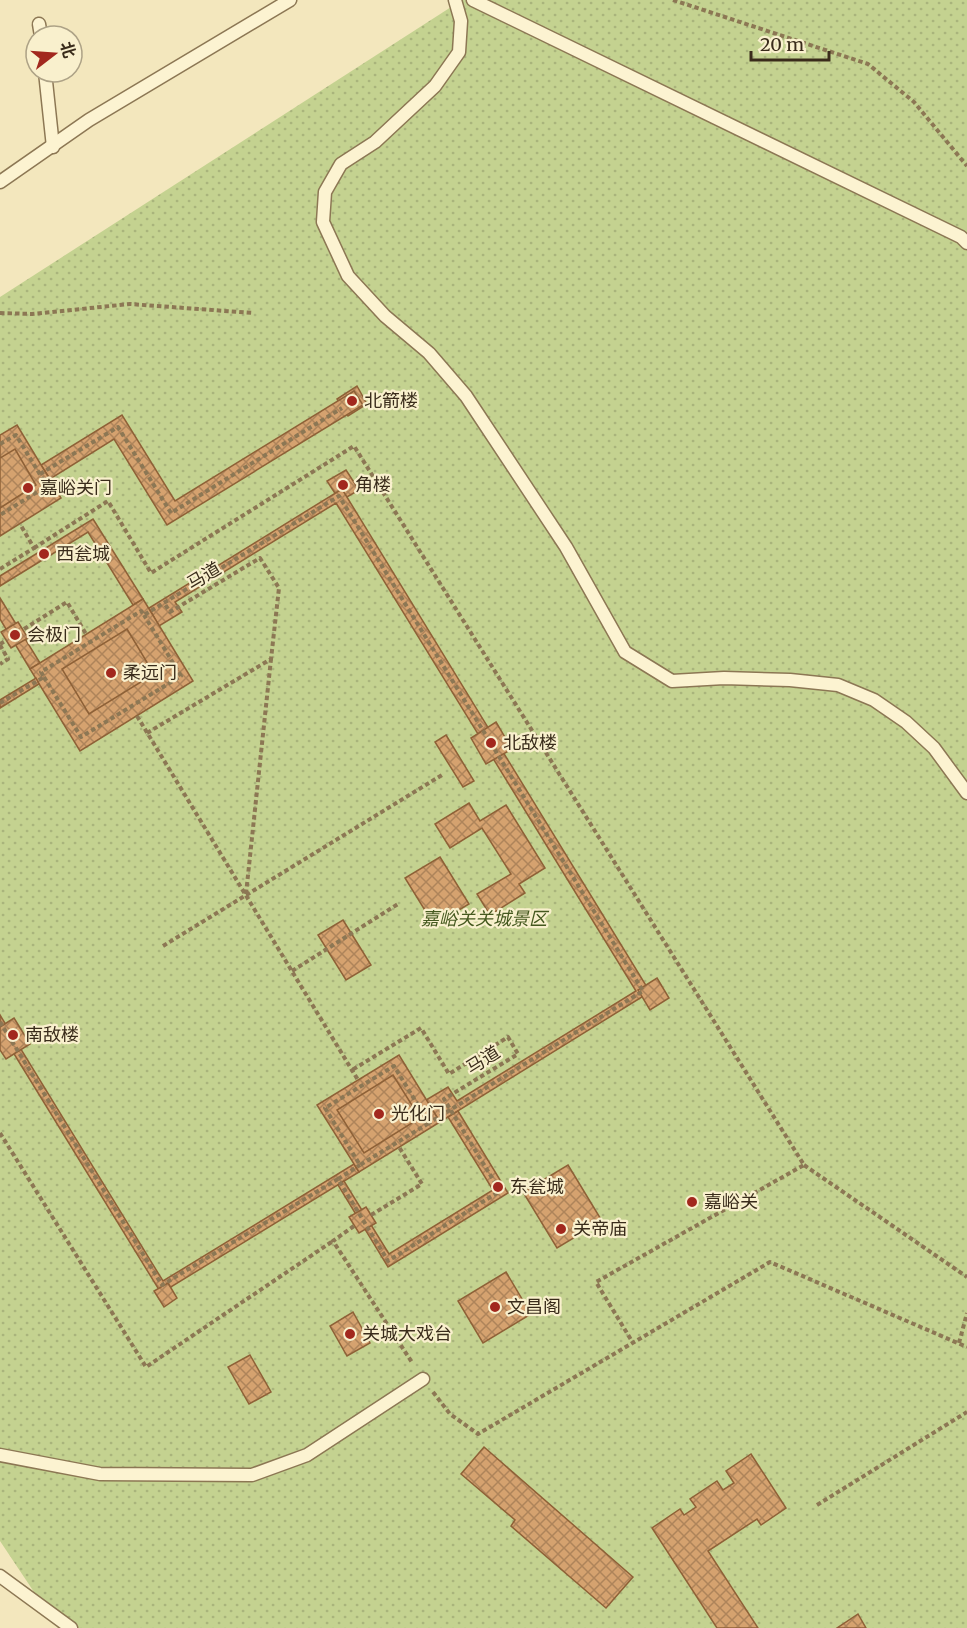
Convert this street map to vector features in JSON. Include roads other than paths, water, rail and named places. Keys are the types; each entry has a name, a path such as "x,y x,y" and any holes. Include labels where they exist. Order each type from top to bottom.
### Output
{"lane":[{"path":"0,182 89,120 290,0"},
{"path":"455,0 461,21 459,52 435,86 375,142 341,164 325,192 323,222 348,276 385,315 429,353 466,396 566,547 625,652 672,681 724,678 790,680 838,685 874,700 906,722 934,748 967,793"},
{"path":"473,0 961,237 967,243"},
{"path":"46,84 53,147"},
{"path":"0,1455 100,1474 252,1475 307,1455 423,1379"},
{"path":"0,1576 72,1628"}],"place":[{"name":"北箭楼","path":"352,401"},
{"name":"角楼","path":"343,485"},
{"name":"嘉峪关门","path":"28,488"},
{"name":"西瓮城","path":"44,554"},
{"name":"会极门","path":"15,635"},
{"name":"柔远门","path":"111,673"},
{"name":"北敌楼","path":"491,743"},
{"name":"南敌楼","path":"13,1035"},
{"name":"光化门","path":"379,1114"},
{"name":"东瓮城","path":"498,1187"},
{"name":"嘉峪关","path":"692,1202"},
{"name":"关帝庙","path":"561,1229"},
{"name":"文昌阁","path":"495,1307"},
{"name":"关城大戏台","path":"350,1334"}],"park label":[{"name":"嘉峪关关城景区","path":"484,919"}]}
